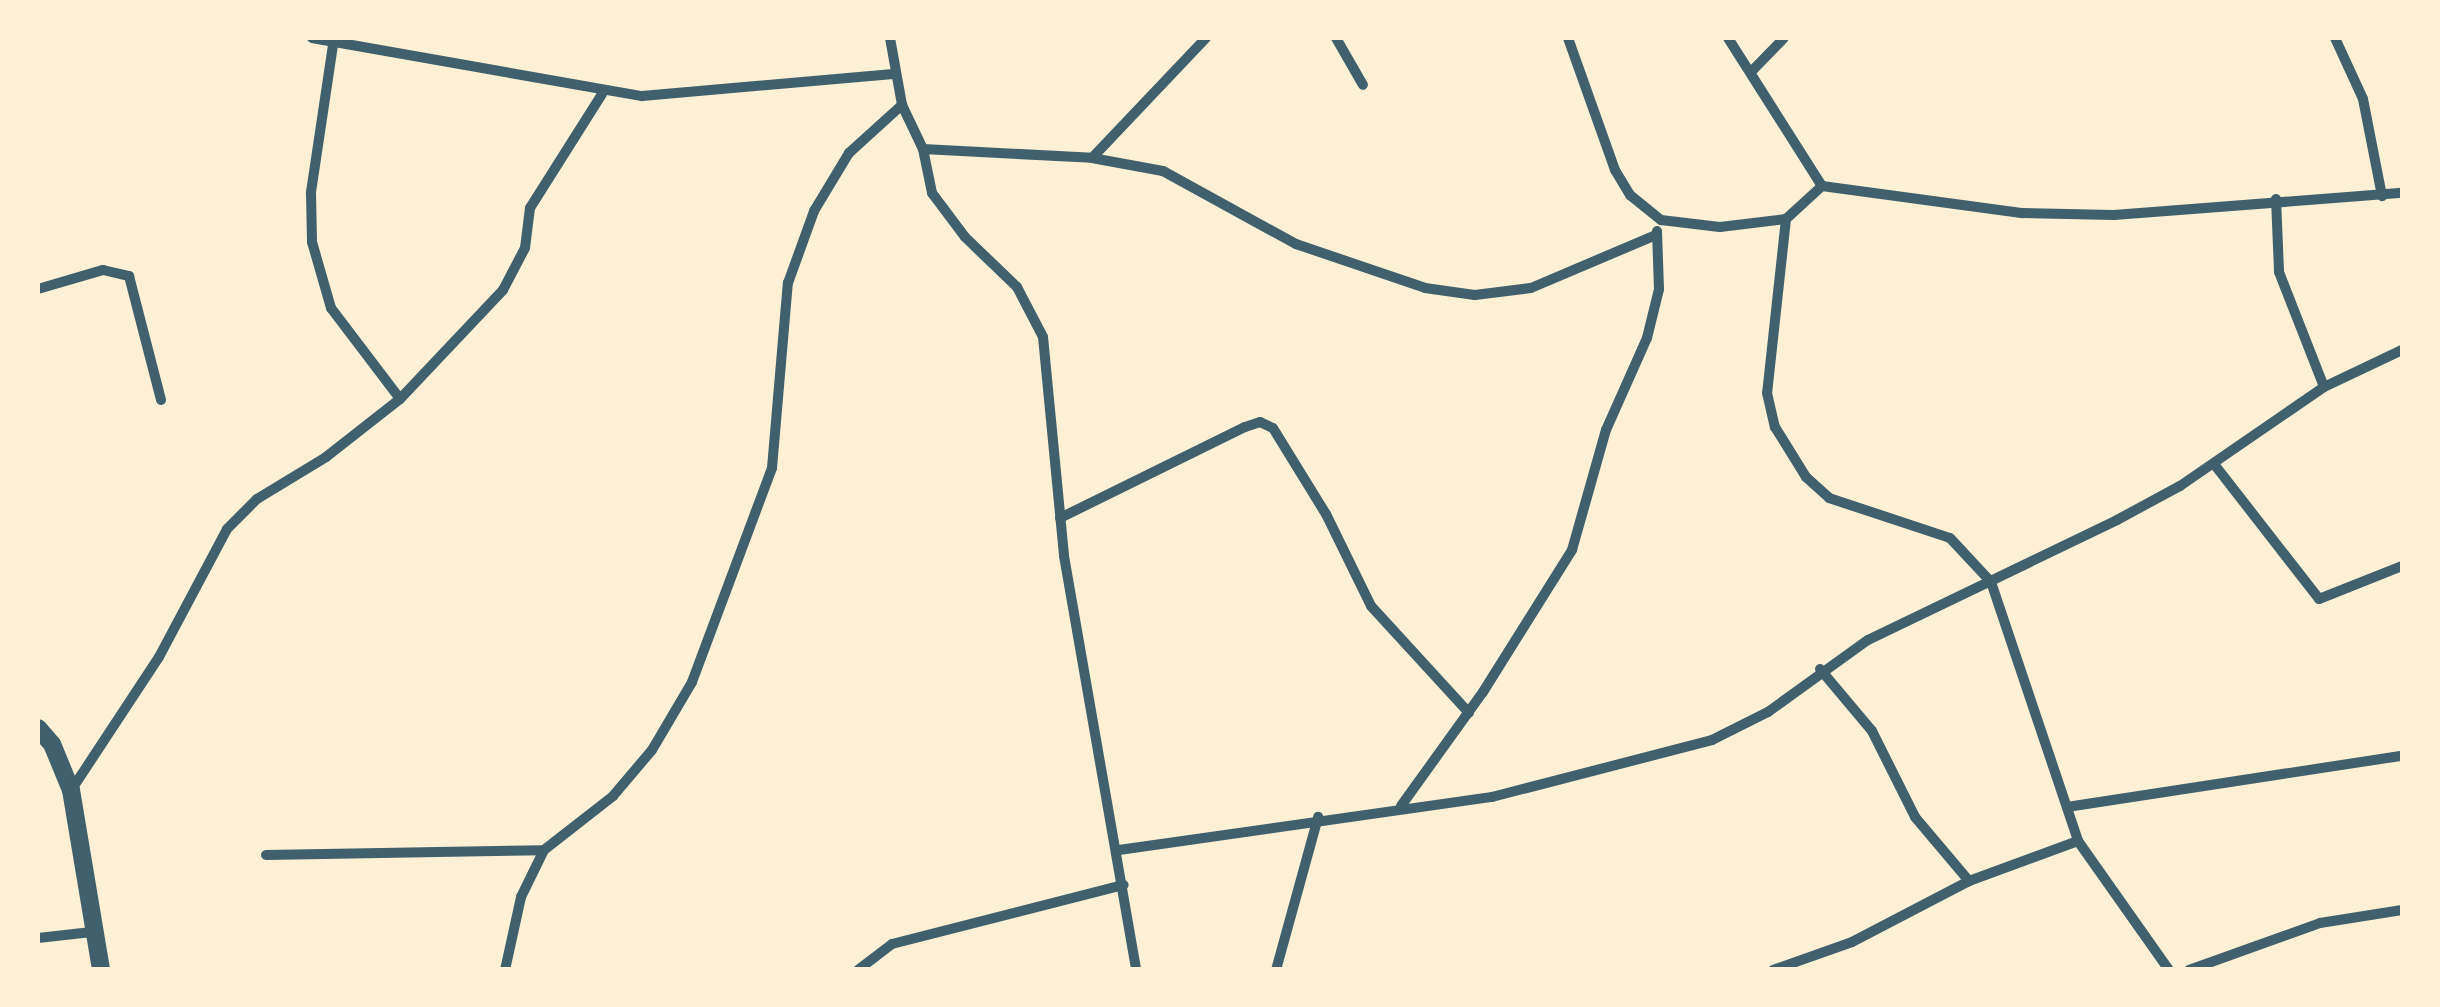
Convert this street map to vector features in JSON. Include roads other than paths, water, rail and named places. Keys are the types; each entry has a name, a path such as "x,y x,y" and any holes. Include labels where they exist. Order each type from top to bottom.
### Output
{"street":[{"path":"312,38 333,45 538,74 602,94 642,96 893,74"},
{"path":"890,38 893,74 902,105 923,149 932,192 965,237 1017,288 1043,337 1060,518 1119,850 1136,970"},
{"path":"1092,158 1206,38"},
{"path":"1336,38 1363,85"},
{"path":"1568,38 1615,170 1630,195 1661,220 1720,228 1786,218 1822,186"},
{"path":"1728,38 1752,72 1792,148 1822,186 2024,213 2114,215 2276,199 2402,193"},
{"path":"1752,72 1784,38"},
{"path":"2336,38 2367,112 2382,196"},
{"path":"333,45 310,193 312,242 331,308 400,399"},
{"path":"72,790 159,657 227,529 257,499 400,399 462,338 519,266 530,208 602,94"},
{"path":"505,970 520,897 544,850 613,796 652,750 692,682 772,468 788,283 807,229 849,153 902,105"},
{"path":"923,149 1092,158 1163,171 1296,244 1355,268 1476,295 1531,288 1656,235"},
{"path":"2276,199 2279,272 2324,387"},
{"path":"1786,218 1766,393 1775,427 1806,477 1830,498 1950,538 1991,582 2078,841 2169,970"},
{"path":"1401,806 1469,713 1572,550 1606,430 1647,338 1659,289 1656,235 1661,220"},
{"path":"38,289 103,270 130,276 160,400"},
{"path":"1119,850 1318,817 1492,797 1712,740 1768,712 1820,669 2214,464 2324,387 2402,350"},
{"path":"1060,518 1246,427 1260,422 1273,428 1326,514 1370,606 1469,713"},
{"path":"2214,464 2318,599 2402,566"},
{"path":"1820,669 1872,732 1915,817 1969,881"},
{"path":"38,728 52,744 72,790 101,970"},
{"path":"2067,808 2402,756"},
{"path":"1276,970 1318,817"},
{"path":"1773,970 1852,942 1969,881 2078,841"},
{"path":"266,855 544,850"},
{"path":"858,970 905,940 1124,885"},
{"path":"2188,970 2320,923 2402,910"},
{"path":"38,938 92,932"}]}
